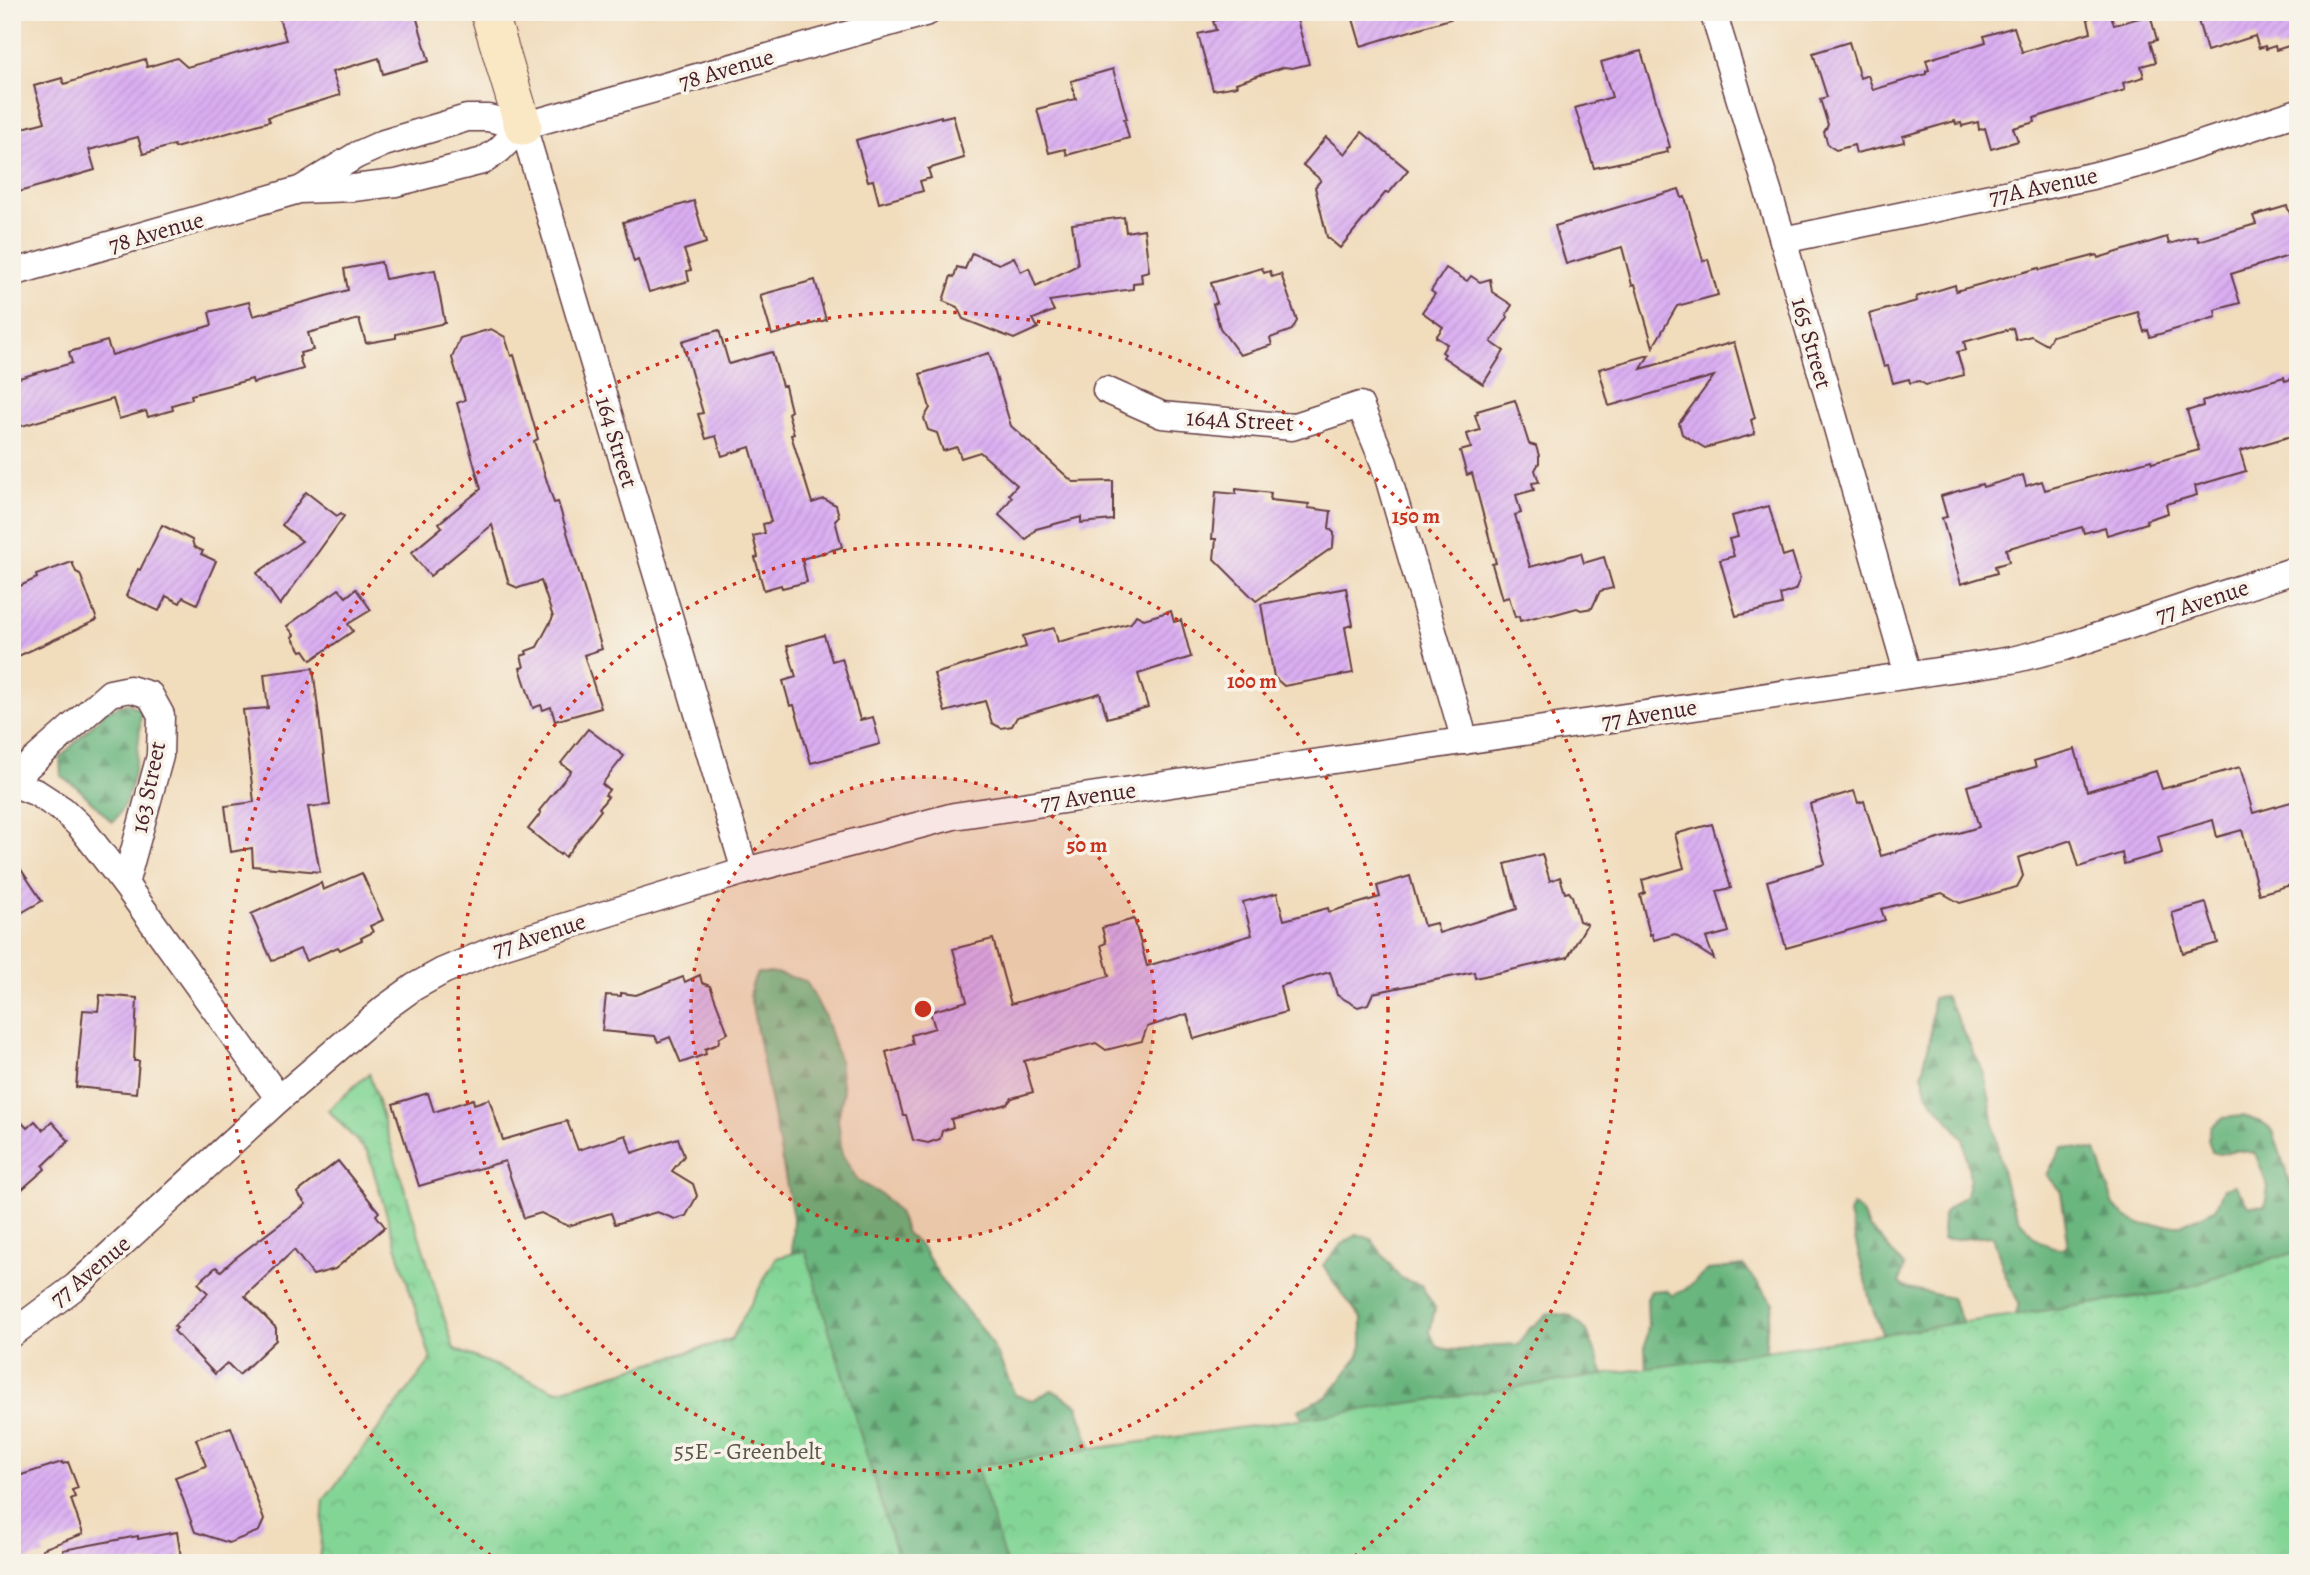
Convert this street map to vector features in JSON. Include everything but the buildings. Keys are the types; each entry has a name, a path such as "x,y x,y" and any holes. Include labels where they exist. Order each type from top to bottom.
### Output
{"street":[{"name":"164 Street","path":"489,12 745,871"},
{"name":"78 Avenue","path":"299,190 356,156 384,143 456,121 488,118 523,126 928,12"},
{"name":"165 Street","path":"1713,12 1783,240 1908,675"},
{"name":"77A Avenue","path":"1783,240 2092,176 2149,161 2298,112"},
{"name":"78 Avenue","path":"12,273 299,190 396,183 483,161 499,150 523,126"},
{"name":"164A Street","path":"1106,390 1162,415 1292,427 1360,405 1384,463 1465,741"},
{"name":"77 Avenue","path":"12,1334 76,1286 279,1099 385,1008 414,987 453,966 505,944 745,871 954,816 2001,662 2065,647 2298,569"},
{"name":"163 Street","path":"125,884 160,756 161,715 150,695 130,689 110,693 12,781 63,810 80,826 125,884 279,1099"}],"green space":[{"path":"127,703 141,710 137,753 126,801 112,822 78,788 61,776 60,758 106,711"},
{"path":"757,973 776,973 806,981 825,1017 839,1060 843,1094 838,1119 842,1154 858,1181 882,1195 898,1212 906,1233 923,1249 944,1284 985,1333 1015,1395 1033,1400 1052,1390 1077,1405 1092,1449 1121,1445 1132,1563 325,1563 431,1360 442,1344 557,1391 735,1338 792,1260 793,1217 750,995"},
{"path":"1945,996 1982,1069 2007,1190 2016,1212 2028,1230 2047,1245 2065,1249 2068,1240 2061,1192 2047,1175 2062,1147 2096,1151 2114,1206 2127,1218 2142,1225 2181,1225 2215,1209 2224,1188 2235,1185 2248,1205 2265,1206 2268,1187 2255,1153 2235,1150 2220,1154 2212,1152 2208,1139 2211,1126 2223,1118 2243,1116 2260,1122 2273,1131 2298,1209 2298,1283 1893,1362 1871,1304 1849,1214 1853,1205 1861,1212 1869,1228 1904,1267 1899,1283 1904,1287 1951,1298 1967,1331 2014,1323 2019,1303 2005,1275 1993,1236 1943,1239 1942,1223 1945,1212 1966,1195 1970,1178 1963,1138 1928,1095 1922,1073 1930,1039 1933,998"},
{"name":"55E - Greenbelt","path":"369,1073 454,1349 557,1391 731,1340 776,1258 805,1250 899,1563 319,1563 324,1500 431,1360 368,1153 328,1110"},
{"path":"1357,1234 1371,1239 1400,1278 1421,1285 1435,1308 1430,1332 1436,1346 1456,1350 1519,1345 1527,1331 1549,1313 1571,1316 1587,1331 1604,1375 1330,1422 1303,1419 1298,1410 1328,1396 1359,1356 1362,1346 1362,1319 1323,1265 1340,1246"},
{"path":"2298,1251 2298,1563 1006,1563 976,1466 2172,1292"},
{"path":"1744,1266 1773,1303 1767,1327 1764,1378 1649,1386 1645,1349 1647,1299 1651,1291 1666,1290 1673,1296 1708,1270"}]}
